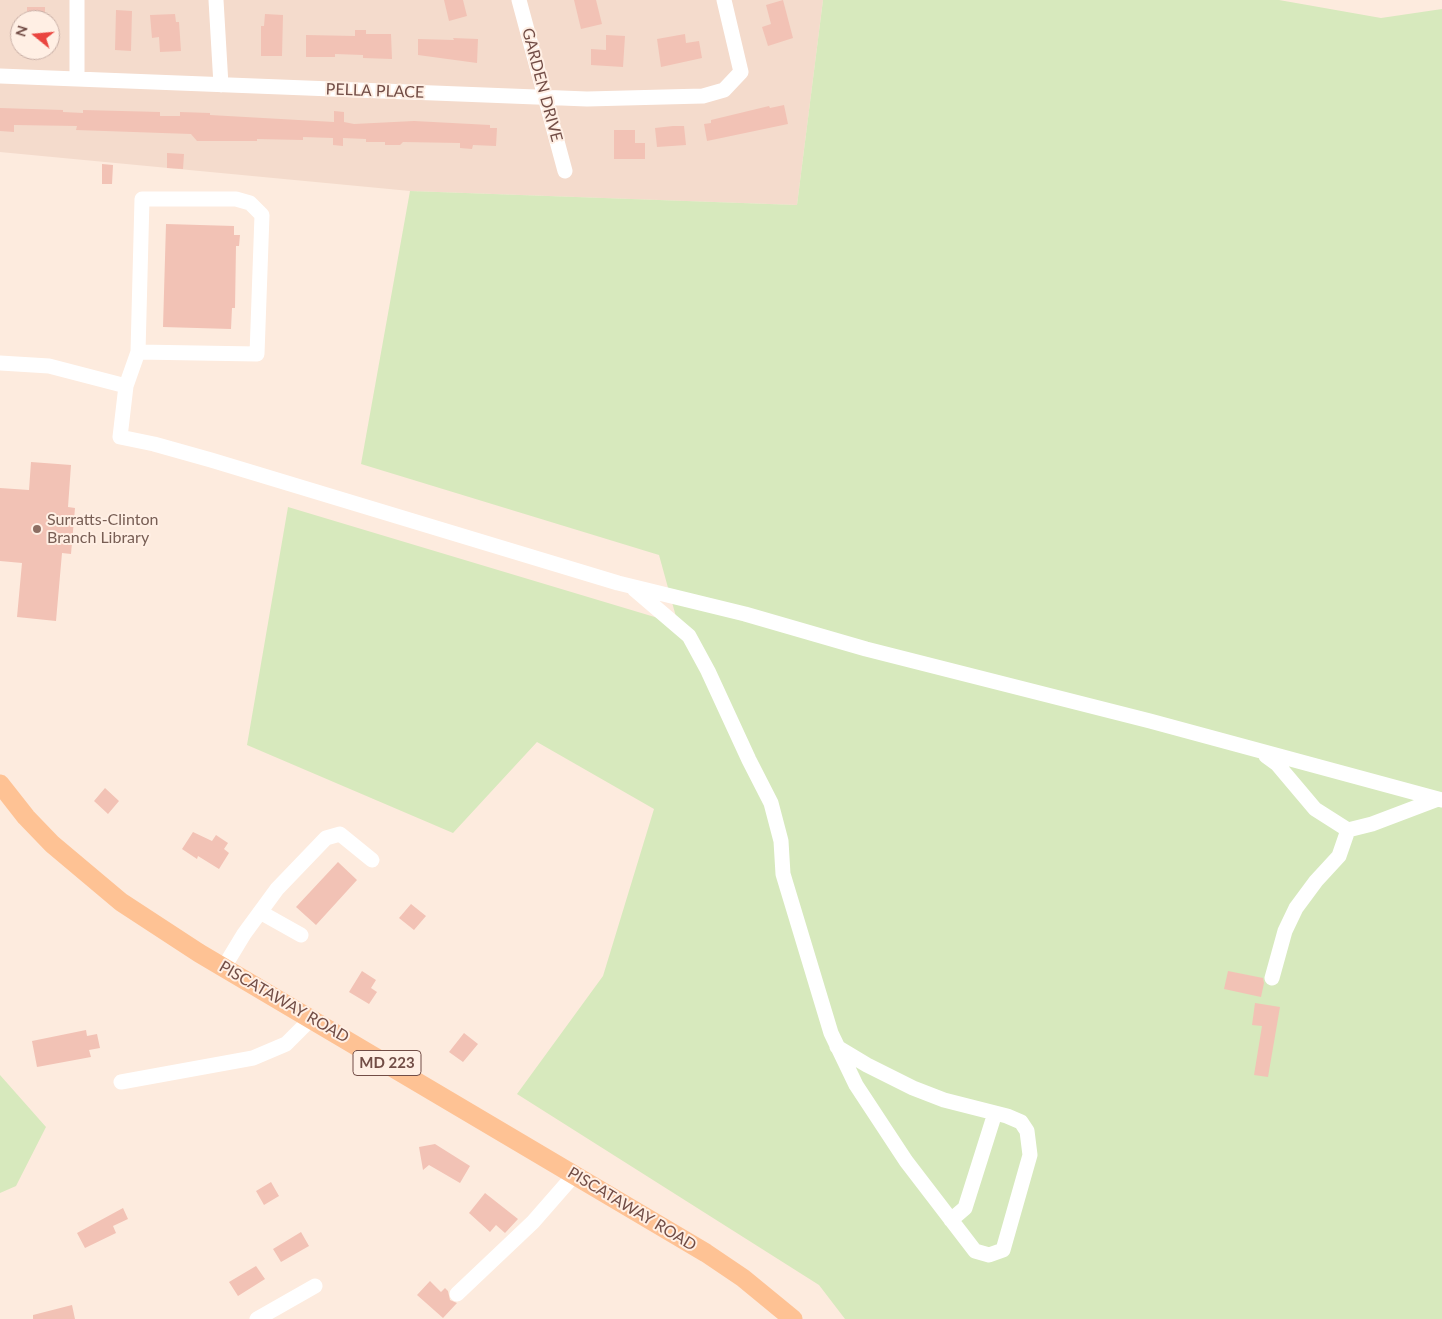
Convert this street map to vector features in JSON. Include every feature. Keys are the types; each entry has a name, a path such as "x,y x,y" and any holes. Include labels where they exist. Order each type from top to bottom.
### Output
{"main road":[{"name":"PISCATAWAY ROAD","path":"0,784 26,817 78,868 128,906 224,967 706,1253 743,1278 793,1319"}],"street":[{"path":"77,0 77,78"},
{"path":"216,0 221,85"},
{"name":"GARDEN DRIVE","path":"519,0 565,171"},
{"name":"PELLA PLACE","path":"0,76 544,97 632,99 703,96 724,90 741,72 724,0"},
{"path":"138,352 256,354 262,215 250,203 236,198 142,199 138,352 126,386 120,437 154,444 211,460 327,497 631,586 745,614 866,649 1141,719 1440,800"},
{"path":"0,363 49,366 126,386"},
{"path":"631,586 689,636 771,803 781,841 783,874 831,1034 856,1085 906,1161 975,1250 989,1255 1003,1250 1030,1155 1027,1131 1021,1122 996,1113 944,1100 913,1088 867,1065 837,1046"},
{"path":"1261,752 1277,764 1315,809 1348,830 1372,824 1440,800"},
{"path":"1272,978 1285,931 1296,908 1316,881 1339,856 1348,830"},
{"path":"224,967 277,889 326,838 340,834 372,860"},
{"path":"260,912 301,935"},
{"path":"121,1082 253,1058 286,1044 312,1018"},
{"path":"951,1220 966,1208 996,1113"},
{"path":"457,1294 533,1222 575,1174"},
{"path":"257,1319 315,1286"}],"shaded area":[{"path":"0,0 823,0 797,205 410,191 0,152"}],"green space":[{"path":"823,0 1279,0 1381,18 1442,9 1442,1319 845,1319 819,1285 517,1094 603,976 654,809 537,742 453,833 247,745 288,507 678,624 659,555 361,464 410,191 797,205"},
{"path":"0,1075 46,1127 16,1186 0,1193"}],"building":[{"path":"444,0 463,0 467,16 449,21"},
{"path":"574,0 596,0 602,24 581,29"},
{"path":"783,0 793,38 768,46 762,27 771,24 766,5"},
{"path":"27,7 45,7 45,10 27,10"},
{"path":"116,10 132,11 131,51 115,50"},
{"path":"175,14 176,22 179,22 181,51 160,52 159,37 152,38 150,15"},
{"path":"265,14 283,15 282,56 261,56 261,26 264,26"},
{"path":"355,30 366,30 366,34 391,34 392,59 363,58 363,55 335,54 335,57 306,57 306,35 355,36"},
{"path":"685,34 686,43 699,41 702,58 661,67 657,39"},
{"path":"606,35 625,36 623,67 591,65 591,49 606,50"},
{"path":"453,38 478,39 477,63 418,55 418,39 454,40"},
{"path":"784,105 788,124 707,141 704,124 711,123 711,120 769,106 770,108"},
{"path":"0,108 63,110 63,112 83,113 83,110 160,112 160,116 180,116 180,112 210,113 210,115 334,122 334,111 344,112 344,122 354,124 414,121 490,125 490,128 497,128 496,146 473,145 472,149 460,148 460,143 403,142 400,145 385,145 385,142 366,142 366,139 343,138 343,146 333,145 333,138 303,137 303,140 197,141 191,134 76,130 77,126 14,125 14,132 0,131"},
{"path":"684,126 686,145 657,147 655,128"},
{"path":"614,130 635,130 635,143 645,143 645,159 614,159"},
{"path":"167,153 184,154 183,169 167,168"},
{"path":"102,164 113,165 112,184 102,184"},
{"path":"166,224 234,226 234,235 240,235 239,246 236,246 235,308 232,308 231,329 163,327"},
{"name":"Surratts-Clinton Branch Library","path":"31,462 71,465 68,507 75,508 71,554 62,553 56,621 17,617 22,563 0,561 0,488 29,490"},
{"path":"105,788 119,801 108,814 94,801"},
{"path":"193,832 212,841 216,835 228,843 224,849 229,853 219,869 198,856 197,859 182,849"},
{"path":"338,862 357,880 316,925 296,907"},
{"path":"411,904 426,916 414,930 399,918"},
{"path":"362,971 376,980 371,988 377,992 369,1004 349,992"},
{"path":"1228,971 1263,978 1264,983 1261,997 1224,989"},
{"path":"1255,1003 1280,1007 1268,1077 1254,1075 1262,1026 1252,1025"},
{"path":"86,1030 87,1036 97,1034 100,1048 89,1050 91,1057 37,1067 32,1041"},
{"path":"464,1033 478,1044 463,1062 449,1052"},
{"path":"435,1144 470,1166 460,1183 429,1165 423,1170 419,1147"},
{"path":"271,1182 279,1196 264,1205 256,1191"},
{"path":"485,1193 518,1219 505,1233 496,1225 490,1232 469,1213"},
{"path":"123,1208 128,1219 113,1226 116,1233 85,1248 77,1233"},
{"path":"301,1232 309,1246 281,1262 273,1249"},
{"path":"256,1266 265,1279 238,1296 229,1282"},
{"path":"430,1281 441,1292 445,1288 448,1291 450,1300 457,1303 443,1318 417,1295"},
{"path":"72,1305 75,1319 33,1319 33,1315"}],"place":[{"name":"Surratts-Clinton Branch Library","path":"37,529"}]}
